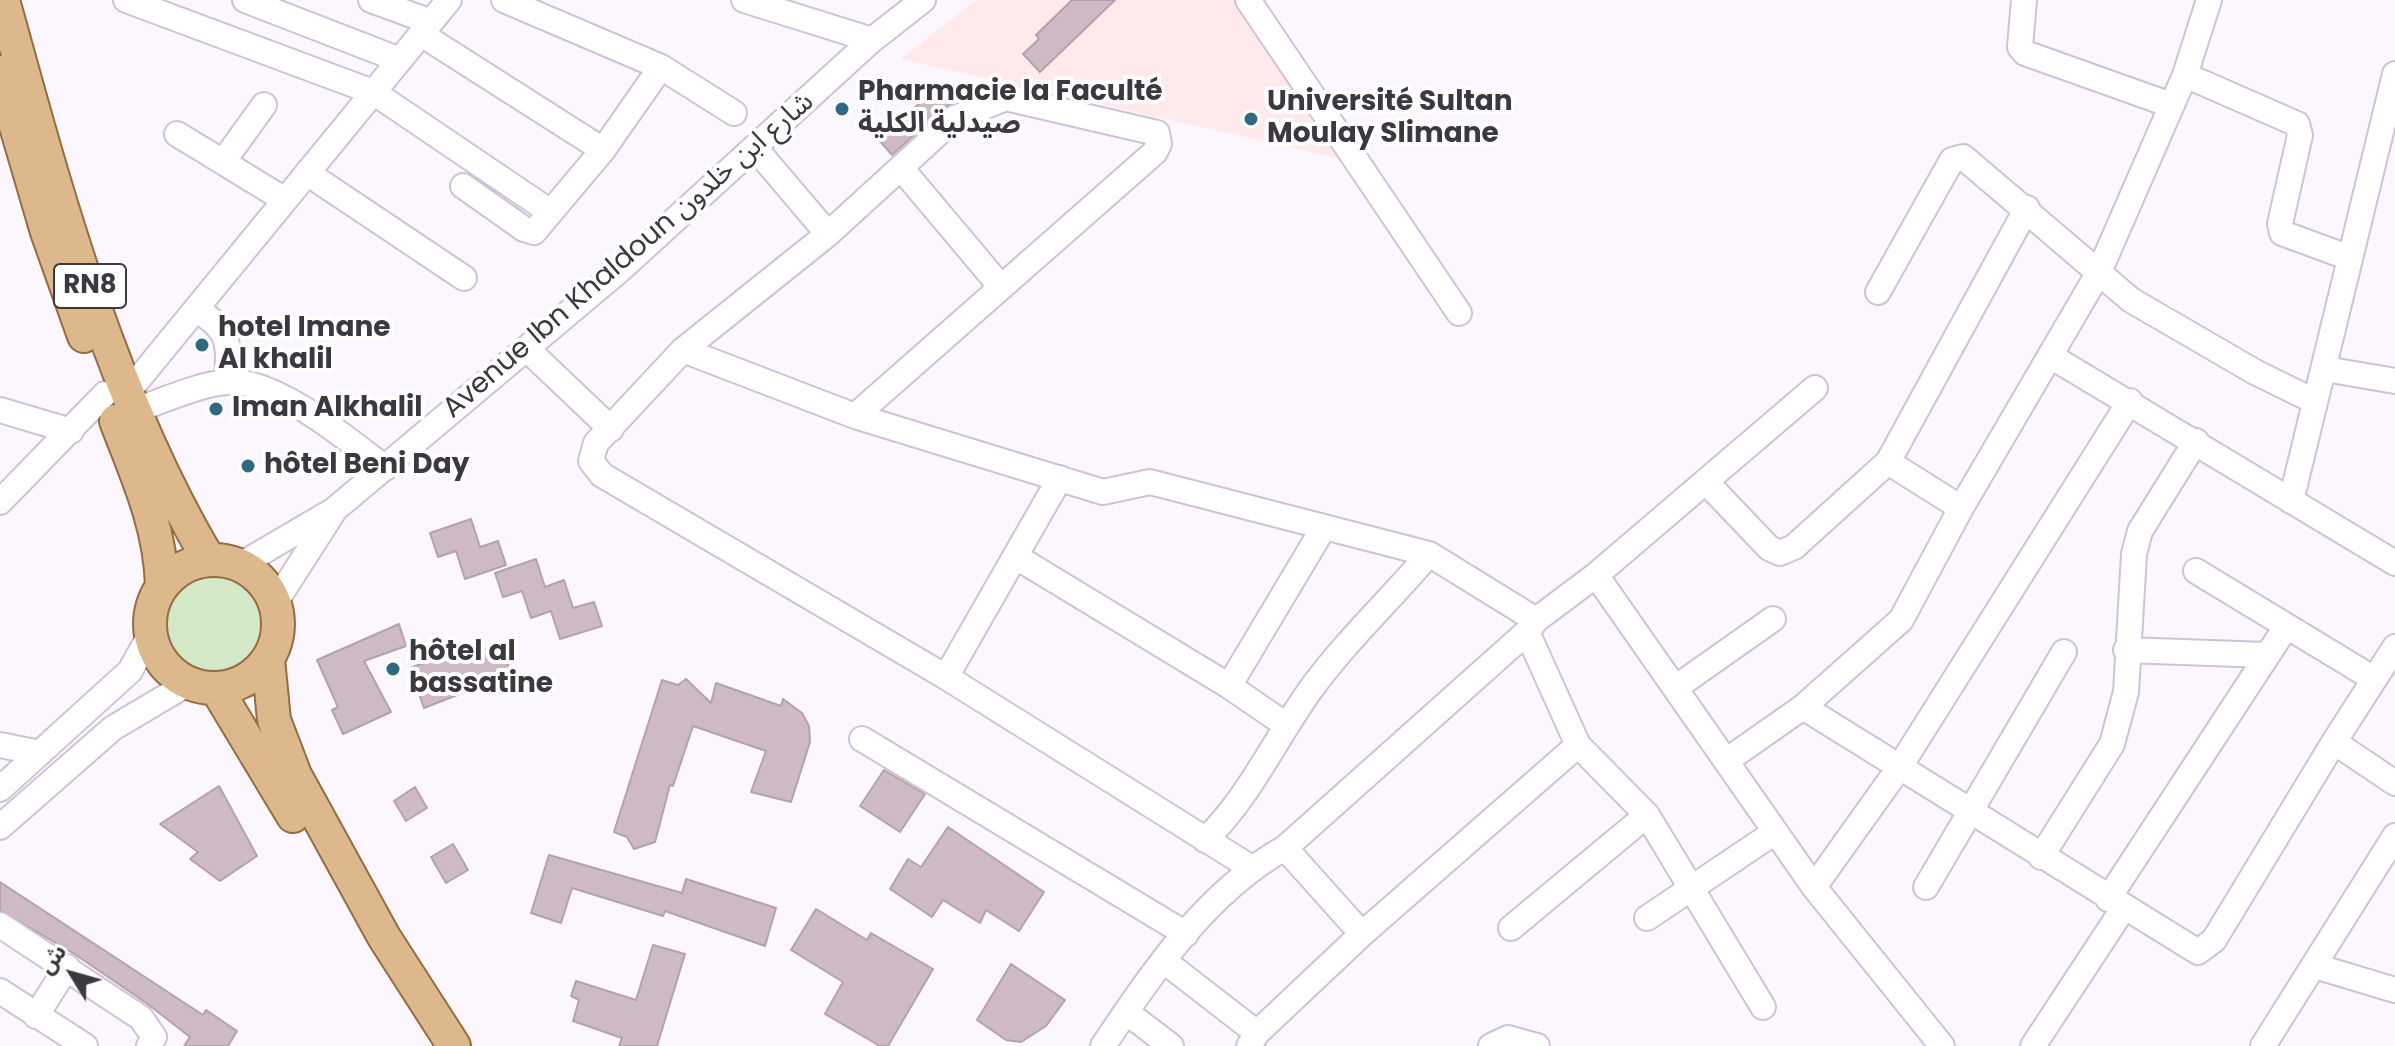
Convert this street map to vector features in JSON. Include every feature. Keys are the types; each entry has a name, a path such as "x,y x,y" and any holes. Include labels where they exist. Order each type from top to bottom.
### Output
{"main road":[{"name":"RN8","path":"3,0 122,399 161,549 162,585 154,601 150,635"},
{"name":"RN8","path":"0,72 47,232 122,399 170,495 224,562 255,574 275,603"},
{"path":"162,585 183,568 224,562"},
{"path":"275,603 277,632 268,659 274,720 295,775 384,937 454,1046"},
{"path":"150,635 164,664 203,686 253,745 386,979 429,1046"},
{"path":"203,686 240,683 268,659"}],"street":[{"path":"126,0 373,92 549,211"},
{"path":"245,0 400,60"},
{"path":"371,0 426,28 603,150"},
{"path":"0,502 71,431 122,399 449,0"},
{"path":"504,0 661,67 734,113"},
{"path":"744,0 872,40"},
{"name":"Avenue Ibn Khaldoun شارع ابن خلدون","path":"334,510 527,349 872,40 923,0"},
{"path":"1248,0 1459,313"},
{"path":"2024,0 2020,47 2025,53 2171,105"},
{"path":"1726,761 1803,707 1901,620 1961,508 2099,272 2185,75 2209,0"},
{"path":"463,186 528,231 534,232 603,150 661,67"},
{"path":"2291,501 2395,74"},
{"path":"2185,75 2297,124 2300,135 2280,224 2282,233 2350,258"},
{"path":"855,416 1155,152 1159,144 1157,133 1006,98 955,118 828,234 683,350 611,429 592,452 591,461 602,475 946,677 1250,867"},
{"path":"223,162 264,105"},
{"path":"177,134 285,200"},
{"path":"755,148 828,234"},
{"path":"1878,292 1952,160 1963,157 2027,208 2131,300 2180,330 2314,401"},
{"path":"901,168 1001,287"},
{"path":"307,173 464,278"},
{"path":"1706,482 1769,548 1780,553 1794,547 1888,462 2027,208"},
{"path":"196,309 222,326 229,345 227,382"},
{"path":"527,349 611,429"},
{"path":"683,350 855,416 1103,492 1150,482 1429,554 1531,626 1578,745 1647,815 1763,1007"},
{"path":"2052,357 2130,401 2395,563"},
{"path":"2325,369 2395,381"},
{"path":"122,399 227,382 247,383 330,428 385,468"},
{"path":"1103,1046 1186,934 1250,867 1285,848 1531,626 1596,575 1815,388"},
{"path":"1814,887 1899,768 2130,401"},
{"path":"0,410 71,431"},
{"path":"2041,857 2112,744 2126,692 2126,650 2134,554 2140,531 2196,441"},
{"path":"1888,462 1961,508"},
{"path":"946,677 1018,558 1060,478"},
{"path":"224,562 334,510"},
{"path":"275,603 334,510"},
{"path":"1229,686 1324,527"},
{"path":"1205,840 1227,819 1286,725 1341,650 1378,615 1429,554"},
{"path":"1018,558 1229,686 1286,725"},
{"path":"2196,571 2374,679"},
{"path":"1596,575 1814,887 1942,1046"},
{"path":"1675,688 1773,619"},
{"path":"2033,1046 2286,627"},
{"path":"0,789 130,671 150,635"},
{"path":"1803,707 2184,947 2198,952 2204,951 2395,647"},
{"path":"2126,650 2267,655"},
{"path":"1926,887 2064,652"},
{"path":"0,827 113,728 140,709 203,686"},
{"path":"862,739 1186,934"},
{"path":"2334,742 2395,783"},
{"path":"0,745 40,753"},
{"path":"1164,961 1253,1040 1362,934 1578,745"},
{"path":"1511,928 1647,815"},
{"path":"1647,918 1775,832"},
{"path":"2263,1046 2395,836"},
{"path":"1285,848 1362,934"},
{"path":"0,925 141,1018 154,1037 149,1046"},
{"path":"2315,966 2395,990"},
{"path":"46,1030 67,967"},
{"path":"0,991 46,1030 85,1046"},
{"path":"1126,1012 1171,1046"},
{"path":"1491,1046 1508,1038 1537,1046"}],"shaded area":[{"name":"Université Sultan Moulay Slimane","path":"976,0 1244,0 1369,165 901,59"}],"green space":[{"path":"205,574 225,574 251,588 262,605 265,624 262,643 251,660 225,674 205,674 187,666 173,652 165,634 165,614 173,596 187,582"}],"building":[{"path":"1072,0 1115,0 1040,72 1023,54 1039,39 1036,35"},
{"path":"935,89 960,100 945,107 892,155 879,140"},
{"path":"471,519 480,547 498,541 506,565 465,579 456,551 438,557 430,533"},
{"path":"536,559 545,587 564,580 573,608 594,602 602,626 560,639 551,611 531,618 522,591 503,597 495,573"},
{"path":"399,624 406,646 364,661 391,712 343,734 332,710 338,707 317,660"},
{"path":"502,644 511,674 424,708 410,668 462,649 464,655"},
{"path":"686,679 711,703 716,683 781,706 783,699 802,713 809,726 810,742 791,802 751,792 766,751 693,726 673,786 670,785 655,842 634,849 627,837 614,832 662,680 678,685"},
{"path":"884,770 925,794 900,832 860,806"},
{"path":"219,786 257,856 220,881 190,859 198,852 160,824"},
{"path":"415,787 427,808 406,821 394,801"},
{"path":"948,827 1044,892 1019,931 986,910 980,923 943,900 932,917 890,889 908,859 921,867"},
{"path":"453,844 468,870 446,883 431,857"},
{"path":"549,855 682,893 686,879 776,908 765,946 665,911 663,916 572,888 561,923 531,913"},
{"path":"0,882 203,1015 206,1010 237,1031 228,1046 184,1046 190,1037 149,1005 76,955 0,910"},
{"path":"816,909 867,940 871,933 933,969 888,1046 880,1046 825,1014 843,982 791,950"},
{"path":"653,945 685,954 657,1046 619,1046 622,1038 573,1021 579,1000 571,996 576,981 636,1000"},
{"path":"1011,964 1065,1000 1046,1026 1021,1042 1006,1040 977,1020"}],"place":[{"name":"Pharmacie la Faculté صيدلية الكلية","path":"842,109"},
{"name":"Université Sultan Moulay Slimane","path":"1251,119"},
{"name":"hotel Imane Al khalil","path":"202,345"},
{"name":"Iman Alkhalil","path":"216,409"},
{"name":"hôtel Beni Day","path":"248,466"},
{"name":"hôtel al bassatine","path":"393,669"}]}
